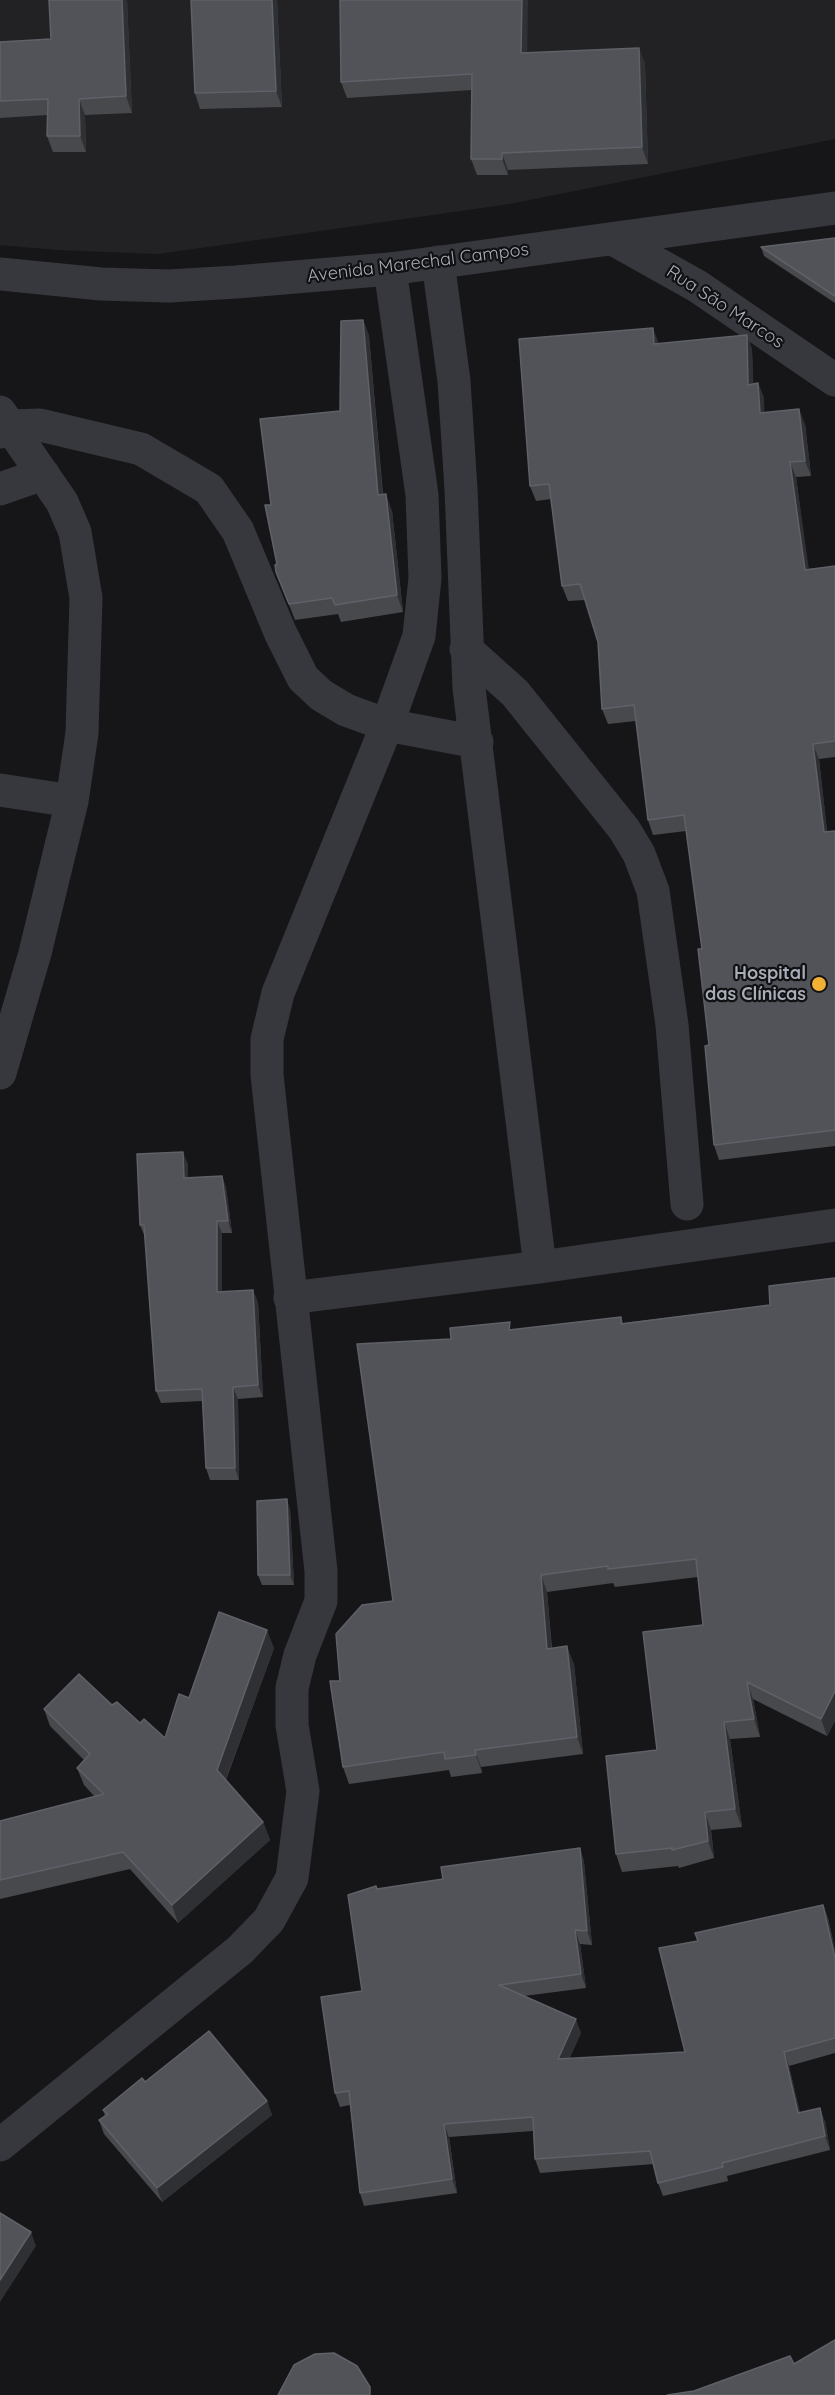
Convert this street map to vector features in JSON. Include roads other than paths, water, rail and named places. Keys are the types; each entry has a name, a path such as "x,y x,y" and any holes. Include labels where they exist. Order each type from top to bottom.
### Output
{"street":[{"name":"Avenida Marechal Campos","path":"0,274 101,284 169,286 390,269 835,208"},
{"name":"Rua São Marcos","path":"613,239 697,286 835,380"},
{"path":"438,262 454,381 461,489 466,649 540,1267"},
{"path":"0,2145 240,1950 269,1920 292,1878 303,1791 292,1725 292,1688 300,1655 321,1601 321,1570 267,1075 267,1039 278,993 387,725 419,636 424,578 422,495 390,269"},
{"path":"3,423 40,425 141,449 209,489 238,531 280,632 303,678 321,695 346,710 387,725 477,742"},
{"path":"0,1073 35,953 72,801 82,733 86,598 75,532 62,502 3,423"},
{"path":"0,489 43,474"},
{"path":"466,649 515,693 624,829 639,854 653,891 672,1025 687,1204"},
{"path":"0,790 72,801"},
{"path":"290,1298 540,1267 835,1226"}],"place":[{"name":"Hospital das Clínicas","path":"819,984"}]}
